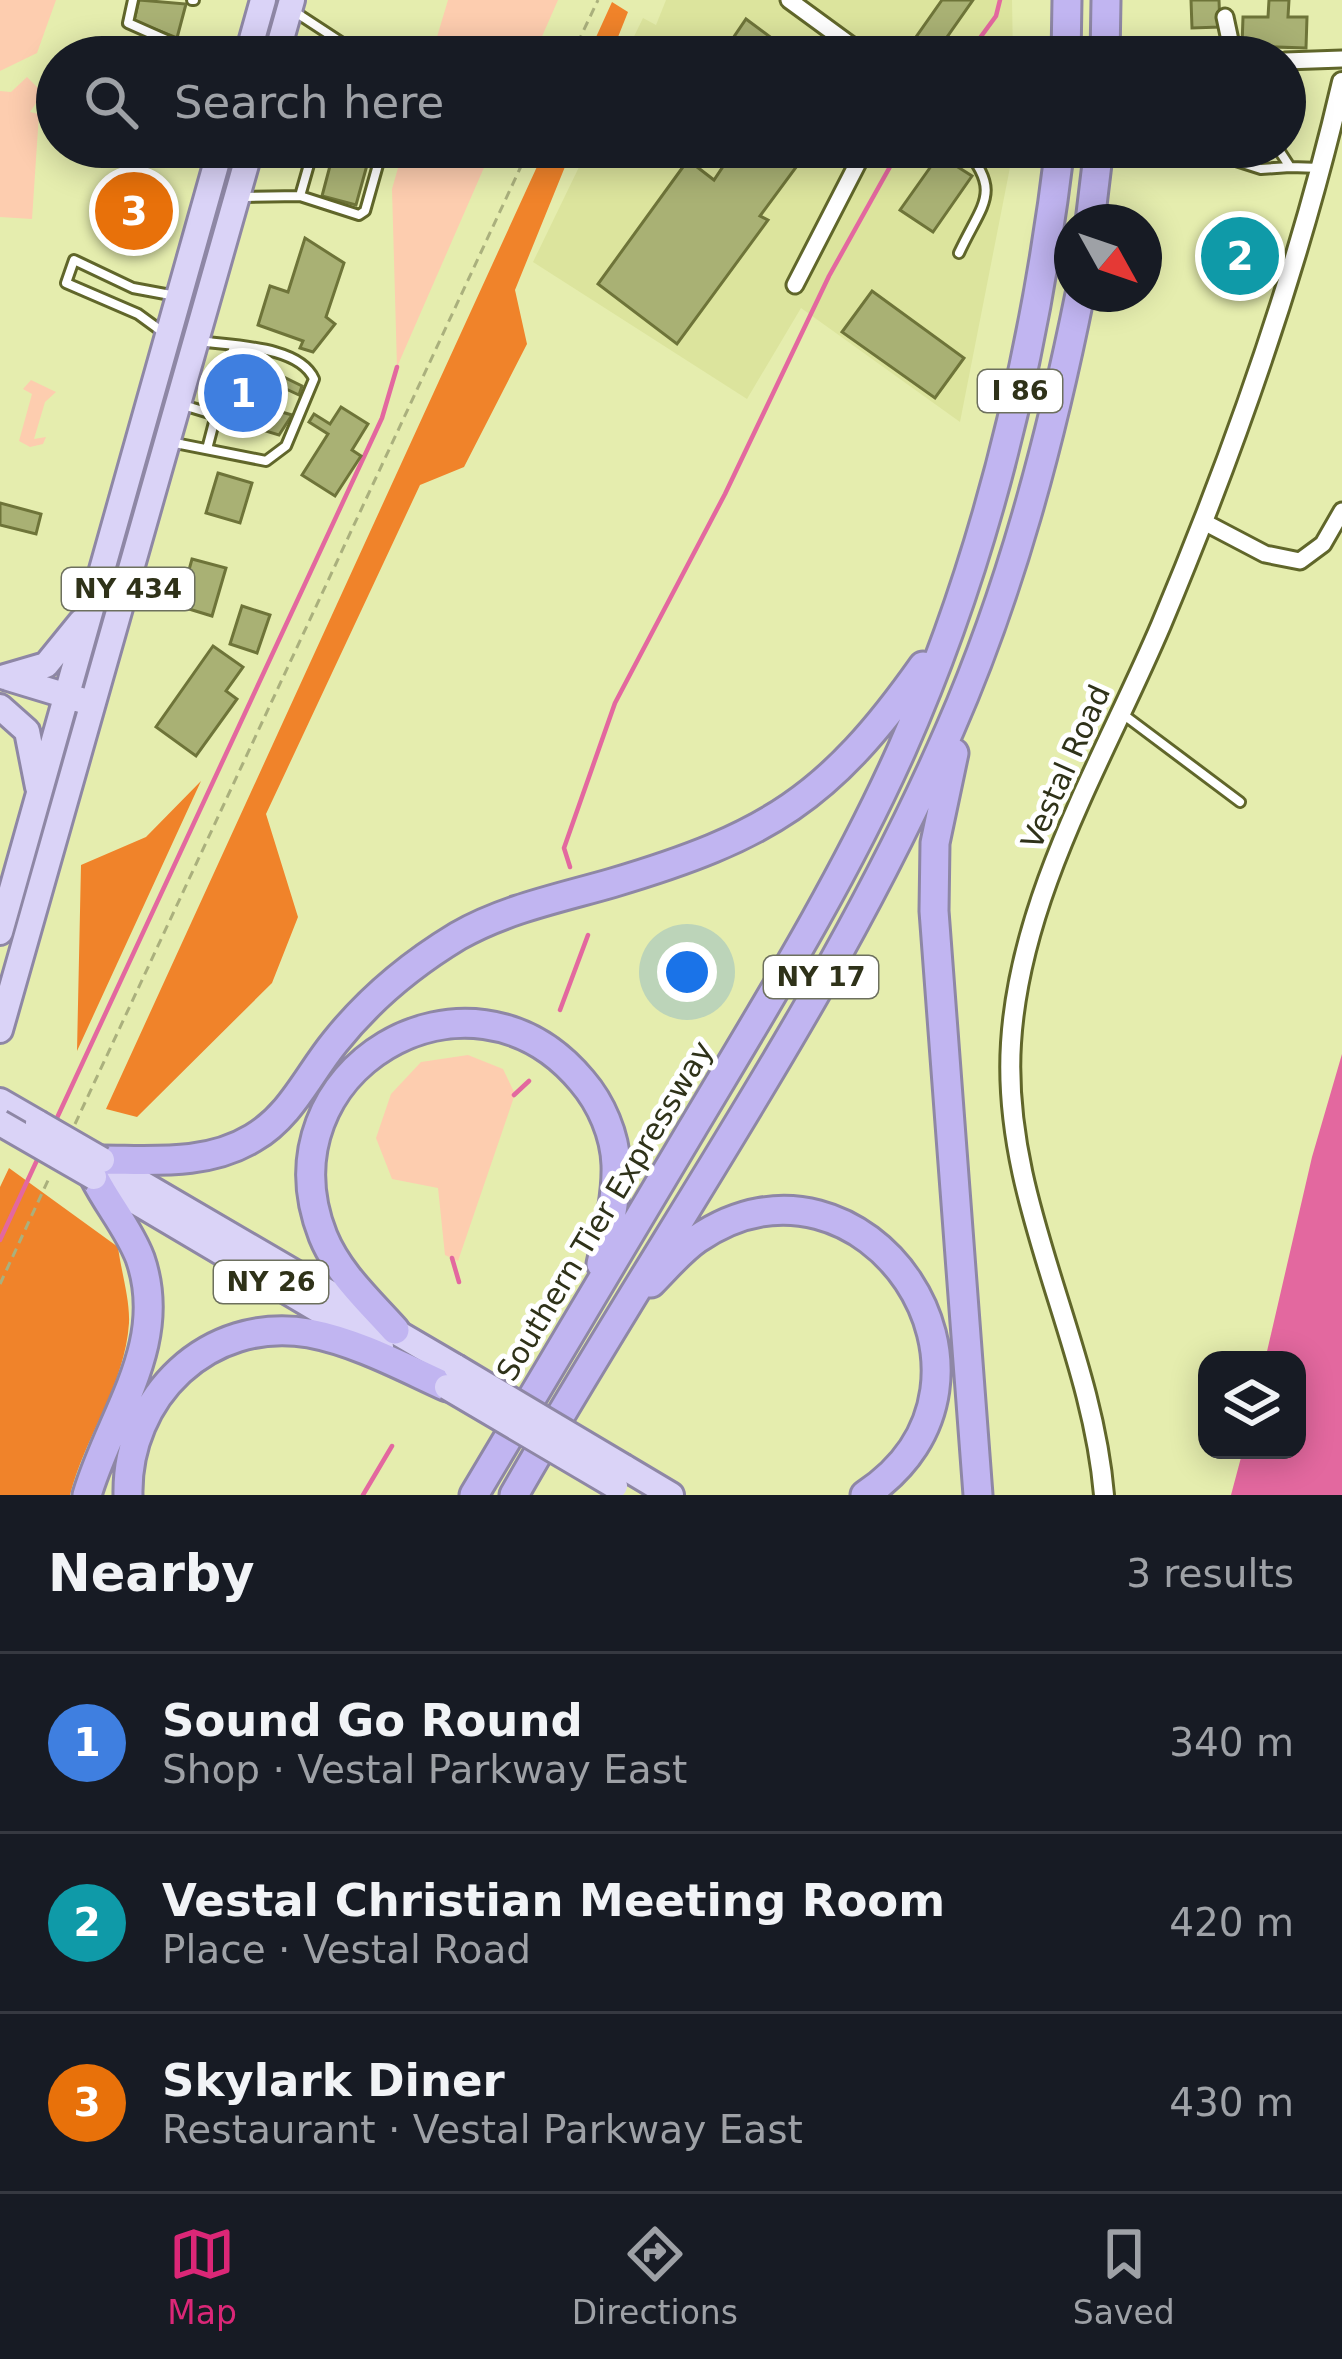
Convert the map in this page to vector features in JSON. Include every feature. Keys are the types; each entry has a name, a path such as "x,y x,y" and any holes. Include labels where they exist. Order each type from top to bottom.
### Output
{"highway":[{"path":"1066,36 1067,0"},
{"path":"1105,36 1106,0"},
{"name":"Southern Tier Expressway","path":"474,1495 853,849 950,629 981,539 1019,397 1057,168"},
{"path":"1092,204 1096,168"},
{"name":"I 86","path":"988,633 1039,476 1076,312"},
{"path":"87,1495 143,1359 150,1327 140,1260 98,1169 200,1158 253,1138 286,1111 367,1004 408,968 463,933 516,910 745,838 797,805 859,752 950,629"},
{"path":"978,1495 934,910 935,843 944,785 988,633"},
{"name":"NY 17","path":"514,1495 869,892 951,728 988,633"},
{"path":"395,1330 342,1272 325,1239 310,1198 310,1157 328,1104 350,1073 381,1048 436,1025 483,1024 522,1034 571,1067 592,1092 609,1126 616,1164 595,1291"},
{"path":"626,1307 695,1241 756,1215 823,1217 879,1245 904,1270 927,1314 937,1348 934,1392 924,1427 904,1461 866,1495"},
{"path":"128,1495 129,1460 142,1418 159,1390 192,1359 224,1342 250,1334 314,1334 452,1377"}],"main road":[{"path":"253,36 263,0"},
{"path":"282,36 290,4"},
{"name":"NY 434","path":"0,1030 79,708 94,602 214,168"},
{"name":"NY 434","path":"0,932 40,801 79,708 170,442 245,168"},
{"path":"2,682 46,665 94,602"},
{"path":"2,682 79,708"},
{"path":"0,707 28,733 40,801"},
{"name":"NY 26","path":"0,1101 98,1169 452,1377 624,1486 670,1495"},
{"name":"NY 26","path":"0,1123 98,1169 395,1330 452,1377"}],"street":[{"path":"789,0 838,36"},
{"path":"1225,16 1229,36"},
{"path":"1306,60 1342,59"},
{"name":"Vestal Road","path":"1104,1495 1084,1380 1020,1170 1010,1066 1017,987 1030,934 1204,523 1322,168 1342,82"},
{"path":"795,285 855,168"},
{"path":"1204,523 1265,554 1300,561 1323,544 1342,511"}],"lane":[{"path":"133,0 128,23 155,36"},
{"path":"290,4 333,36"},
{"path":"300,196 308,168"},
{"path":"237,198 300,196 363,215 376,168"},
{"path":"959,253 988,191 981,168"},
{"path":"1306,168 1322,168"},
{"path":"166,334 138,314 66,283 74,260 134,288 177,296"},
{"path":"170,442 266,461 286,446 314,379 309,368 247,348 198,341"},
{"path":"207,449 234,346"},
{"path":"181,404 216,415"},
{"path":"1123,714 1240,802"}],"path":[{"path":"582,36 598,0"},
{"path":"71,1133 520,168"},
{"path":"0,1284 50,1176"}],"shaded area":[{"path":"0,0 56,0 43,36 36,36 36,53 0,71"},
{"path":"448,0 558,0 542,36 437,36"},
{"path":"666,0 1012,0 1013,36 634,36 643,18 656,25"},
{"path":"612,2 628,12 618,36 597,36"},
{"path":"27,77 36,86 36,103 30,112 36,113 32,219 0,217 0,91 11,92"},
{"path":"398,168 484,168 397,367 392,189"},
{"path":"536,168 564,168 515,290 527,344 464,467 420,485 266,814 298,917 272,983 137,1117 106,1109"},
{"path":"579,168 1010,168 960,422 801,308 747,399 533,262"},
{"path":"31,380 56,392 45,402 34,439 46,437 43,444 30,447 19,441 32,394 23,389"},
{"path":"201,781 77,1051 81,865 146,837"},
{"path":"1342,1054 1342,1495 1231,1495 1241,1459 1306,1459 1306,1351 1267,1351 1312,1157"},
{"path":"468,1055 503,1069 515,1094 458,1261 445,1255 438,1188 392,1179 376,1138 391,1094 421,1062"},
{"path":"9,1168 118,1247 127,1295 129,1323 120,1368 70,1495 0,1495 0,1187"}],"building":[{"path":"139,0 186,4 178,36 134,21"},
{"path":"942,0 973,0 948,36 917,36"},
{"path":"1191,0 1219,0 1220,27 1192,28"},
{"path":"1269,0 1289,0 1288,17 1307,17 1306,48 1306,36 1242,36 1243,17 1268,17"},
{"path":"746,19 769,36 734,36"},
{"path":"329,168 366,168 356,205 322,196"},
{"path":"682,168 698,168 714,180 722,168 795,168 760,216 768,220 677,344 598,284"},
{"path":"930,168 959,168 972,176 933,232 900,210"},
{"path":"119,186 159,196 149,236 109,226"},
{"path":"305,238 344,263 326,317 335,324 313,352 300,348 303,341 258,325 270,286 288,292"},
{"path":"1240,246 1251,257 1240,268 1229,257"},
{"path":"872,291 964,358 935,398 842,332"},
{"path":"251,361 302,386 299,395 286,389 278,411 292,415 279,435 232,421"},
{"path":"341,407 368,424 352,450 361,456 335,496 302,475 328,434 309,422 314,414 330,424"},
{"path":"218,473 252,483 240,523 206,513"},
{"path":"0,503 41,514 36,534 0,525"},
{"path":"192,559 226,568 212,616 179,606"},
{"path":"242,606 270,615 257,653 230,644"},
{"path":"213,646 243,667 226,691 237,699 196,756 156,727"}],"waterway":[{"path":"981,36 996,16 1000,0"},
{"path":"570,867 564,848 615,703 725,494 829,276 889,168"},
{"path":"56,1120 382,418 397,367"},
{"path":"560,1010 588,935"},
{"path":"514,1095 529,1081"},
{"path":"0,1240 38,1158"},
{"path":"452,1258 459,1282"},
{"path":"363,1495 392,1446"}],"place":[{"name":"Skylark Diner","path":"134,211"},
{"name":"Vestal Christian Meeting Room","path":"1240,256"},
{"name":"Sound Go Round","path":"243,393"}]}
